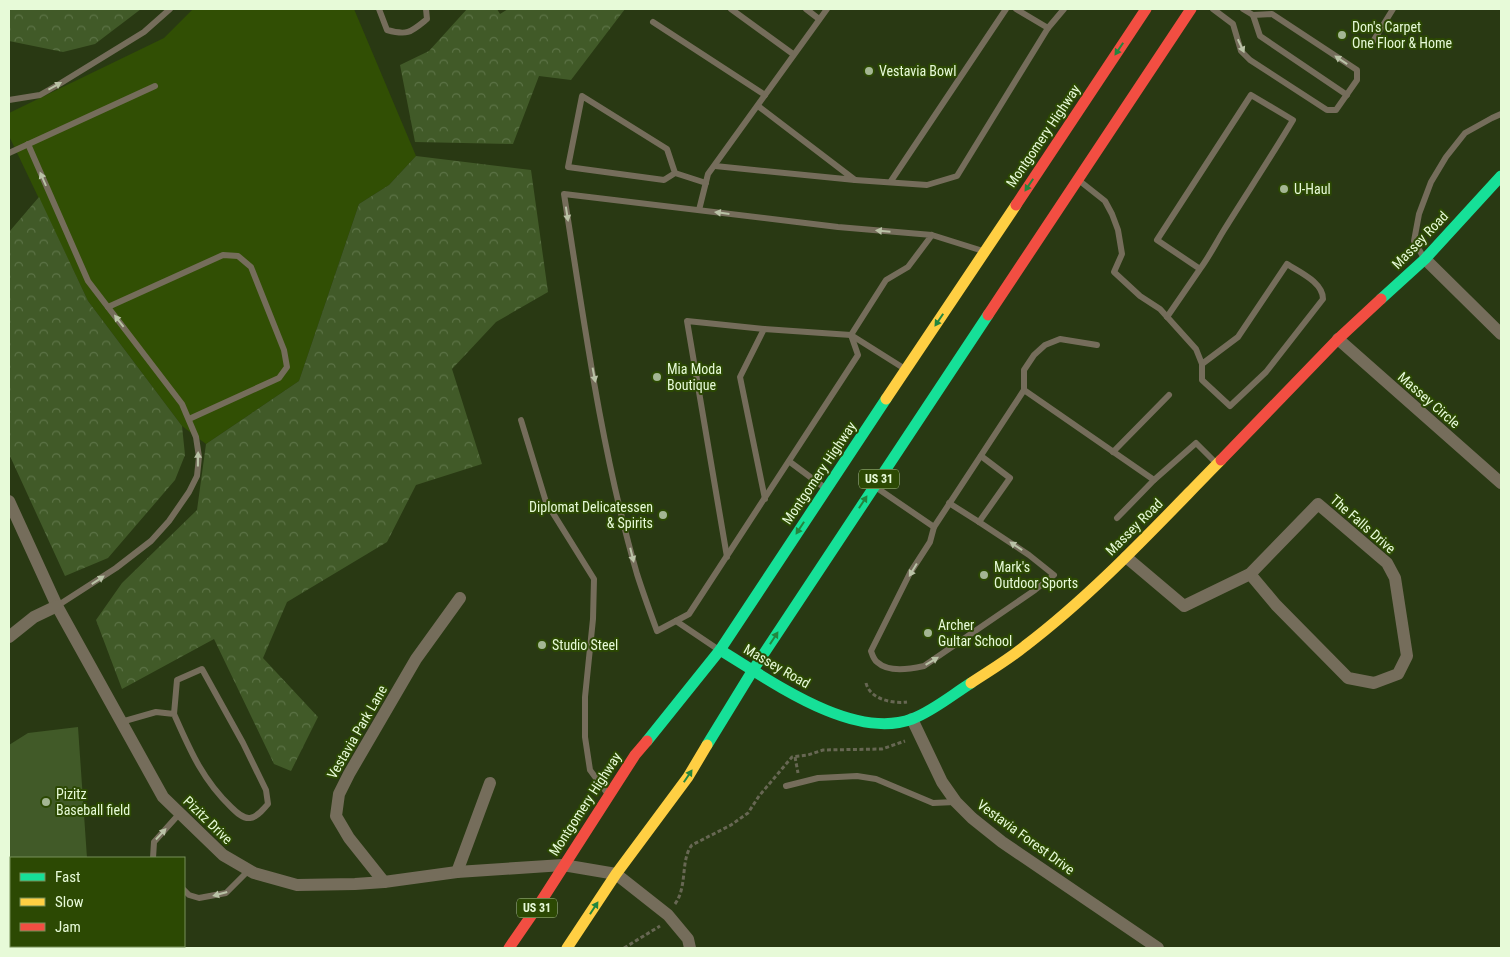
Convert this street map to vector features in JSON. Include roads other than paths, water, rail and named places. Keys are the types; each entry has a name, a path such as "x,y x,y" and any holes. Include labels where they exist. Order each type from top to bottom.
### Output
{"main road":[{"name":"Montgomery Highway","path":"509,948 635,755 720,650 1146,9"},
{"name":"US 31","path":"567,948 616,874 688,777 753,670 1191,9"},
{"name":"Massey Road","path":"720,650 816,706 861,722 884,725 912,720 934,708 1024,647 1126,557 1338,339 1425,259 1501,176"}],"street":[{"path":"1425,259 1501,334"},
{"name":"Massey Circle","path":"1338,339 1501,483"},
{"name":"Pizitz Drive","path":"9,501 57,606 163,798 223,855 254,873 297,885 384,882 457,872 563,865 616,874"},
{"name":"The Falls Drive","path":"1126,557 1184,606 1250,574 1318,504 1387,563 1395,578 1407,656 1398,674 1374,683 1348,678 1276,605 1250,574"},
{"name":"Vestavia Park Lane","path":"384,882 349,838 336,816 339,794 416,659 460,598"},
{"path":"9,638 34,617 57,606"},
{"name":"Vestavia Forest Drive","path":"912,720 942,782 956,802 972,818 1002,842 1158,948"},
{"path":"457,872 490,783"},
{"path":"616,874 668,915 688,939 690,948"}],"lane":[{"path":"9,100 40,95 144,32 170,9"},
{"path":"379,9 388,30 401,34 414,30 427,19 426,9"},
{"path":"731,9 793,54"},
{"path":"806,9 819,19"},
{"path":"699,210 708,174 827,9"},
{"path":"892,182 1006,9"},
{"path":"1016,9 1048,28"},
{"path":"715,166 927,185 957,176 1048,28 1064,9"},
{"path":"1213,9 1232,24 1241,51 1250,60 1327,110 1336,110 1357,80 1357,70 1272,14 1253,15 1243,9"},
{"path":"1372,43 1393,9"},
{"path":"1253,15 1260,36 1347,94"},
{"path":"653,22 765,96"},
{"path":"9,153 155,86"},
{"path":"1168,317 1200,269 1268,164 1294,120 1251,95 1157,240 1200,269"},
{"path":"675,173 667,149 582,96 568,167 664,180 675,173 706,182"},
{"path":"758,106 855,180"},
{"path":"1425,259 1414,241 1419,214 1431,182 1446,157 1465,133 1501,114"},
{"path":"28,144 88,281 176,396 189,419 196,437 199,457 197,476 189,492 169,521 151,541 116,568 57,606"},
{"path":"1078,179 1105,201 1112,214 1118,230 1122,254 1114,272 1140,296 1160,309 1196,349 1202,364 1202,380 1230,406 1266,372 1323,299 1323,294 1315,282 1287,264 1238,337 1202,364"},
{"path":"851,335 858,355 790,462 689,614 657,631 637,574 612,474 586,336 564,194 838,227 932,235 984,252"},
{"path":"851,335 886,280 908,267 932,235"},
{"path":"108,307 223,255 238,256 251,267 284,350 287,367 279,378 189,419"},
{"path":"727,557 687,321 851,335 906,370"},
{"path":"764,329 740,376 765,499"},
{"path":"949,503 1029,555 1054,575 924,666 906,670 888,668 877,662 871,651 910,574 930,542 934,527 949,503 1024,390 1024,370 1034,355 1045,345 1060,339 1097,345"},
{"path":"1024,390 1154,480"},
{"path":"1113,452 1169,395"},
{"path":"521,420 546,502 594,580 593,619 585,697 584,737 590,770 609,796"},
{"path":"1117,518 1154,480 1196,443 1216,464"},
{"path":"979,522 1010,478 981,456"},
{"path":"790,462 826,488"},
{"path":"874,486 934,527"},
{"path":"676,621 720,650"},
{"path":"202,669 243,743 266,790 268,804 259,814 252,818 244,818 215,792 194,760 174,714 177,680 202,669"},
{"path":"121,722 156,712 174,714"},
{"path":"786,786 818,778 857,776 876,778 933,803 956,802"},
{"path":"152,857 154,842 180,813"},
{"path":"185,891 199,898 226,894 249,870"}],"place":[{"name":"Don's Carpet One Floor & Home","path":"1342,35"},
{"name":"Vestavia Bowl","path":"869,71"},
{"name":"U-Haul","path":"1284,189"},
{"name":"Mia Moda Boutique","path":"657,377"},
{"name":"Diplomat Delicatessen & Spirits","path":"663,515"},
{"name":"Mark's Outdoor Sports","path":"984,575"},
{"name":"Archer Gultar School","path":"928,633"},
{"name":"Studio Steel","path":"542,645"},
{"name":"Pizitz Baseball field","path":"46,802"}]}
